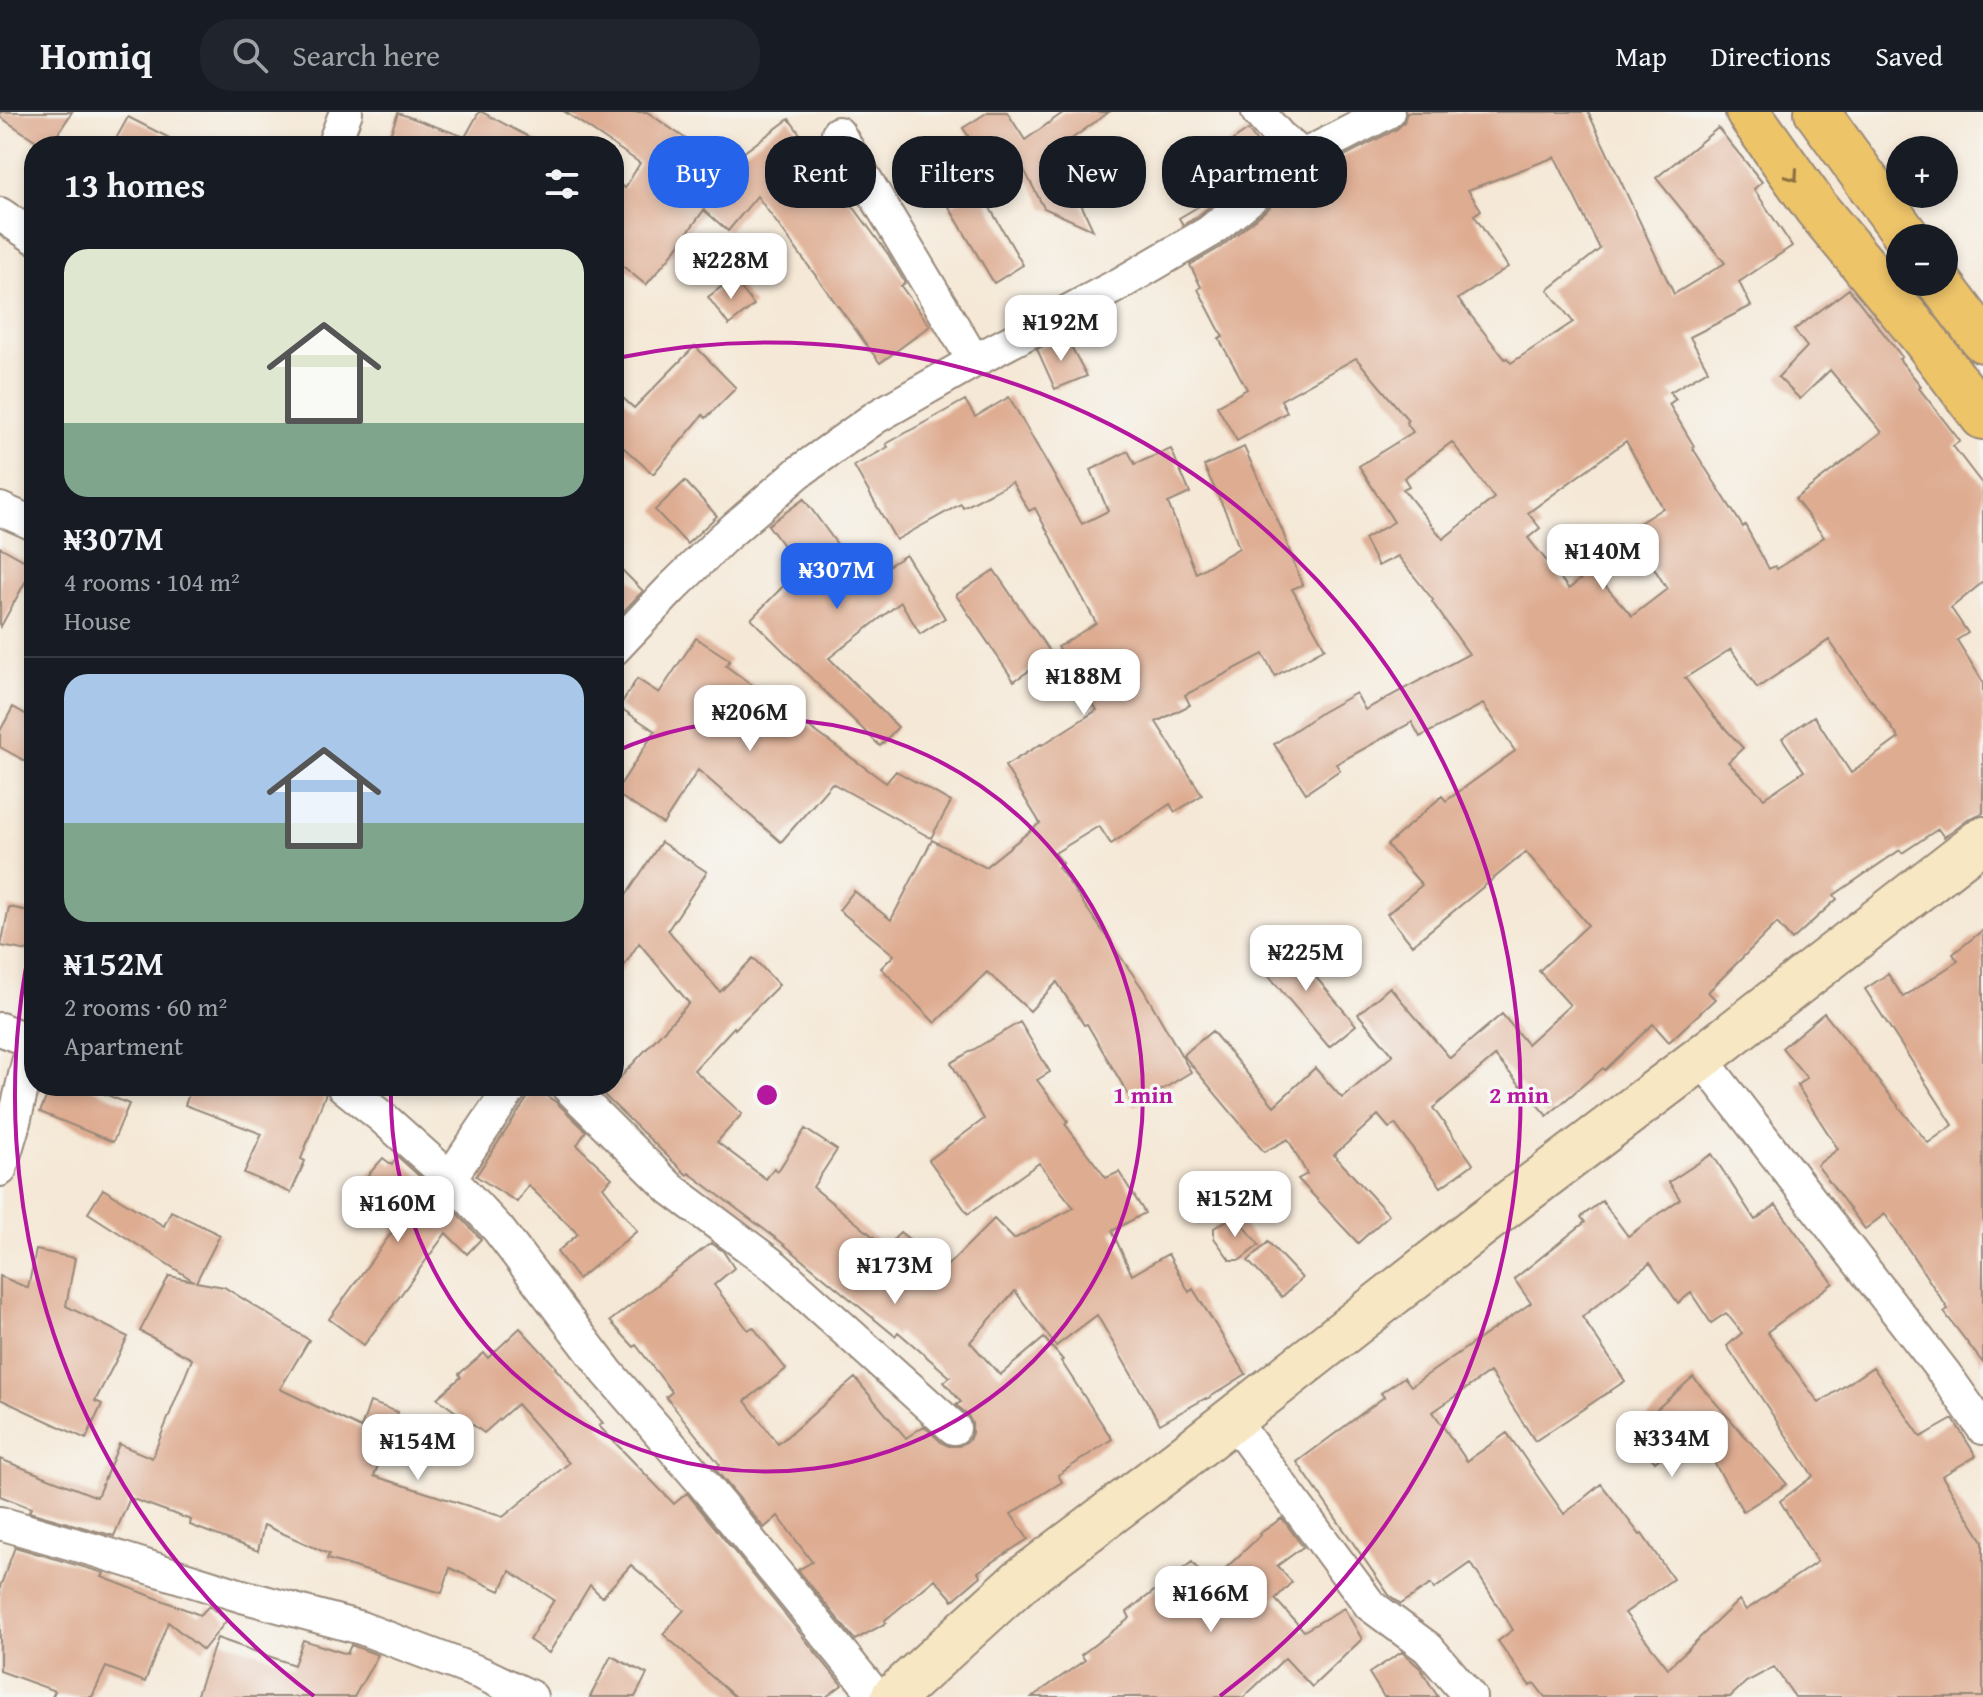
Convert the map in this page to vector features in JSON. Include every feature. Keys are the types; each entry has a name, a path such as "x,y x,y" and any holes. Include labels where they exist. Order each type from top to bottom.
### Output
{"main road":[{"path":"1748,112 1817,209 1922,336 1983,417"},
{"path":"1817,112 1898,224"},
{"path":"1950,296 1983,340"}],"street":[{"path":"337,136 346,112"},
{"path":"1258,112 1279,136"},
{"path":"1342,136 1388,112"},
{"path":"838,133 974,361"},
{"path":"624,638 722,539 799,472 876,417 1118,285 1209,232 1239,208"},
{"path":"0,214 24,230"},
{"path":"0,509 24,520"},
{"path":"893,1697 1020,1581 1983,839"},
{"path":"0,1029 24,1037"},
{"path":"1701,1058 1945,1374 1983,1428"},
{"path":"0,1170 24,1079"},
{"path":"356,1096 450,1178 498,1229 608,1373 707,1487 877,1697"},
{"path":"450,1178 505,1096"},
{"path":"577,1096 671,1189 774,1266 954,1428"},
{"path":"1232,1419 1370,1605 1428,1648 1470,1697"},
{"path":"0,1523 242,1596 361,1628 483,1674 531,1697"}],"building":[{"path":"0,112 72,112 56,136 29,136 0,117"},
{"path":"479,112 482,112 527,136 466,136"},
{"path":"565,112 647,112 682,136 648,136 648,208 747,208 728,231 704,210 646,285 624,267 624,187 640,163 624,152 624,136 600,136"},
{"path":"988,112 1007,112 1022,136 968,136 963,128"},
{"path":"1064,112 1109,112 1076,136 1039,136 1039,198 1023,168 1023,137 1025,140"},
{"path":"1407,112 1588,112 1674,294 1725,263 1656,178 1718,128 1762,182 1754,189 1792,246 1739,282 1751,306 1690,337 1708,370 1670,392 1676,399 1669,404 1692,447 1743,527 1745,525 1769,569 1775,566 1777,569 1824,537 1795,499 1882,432 1830,370 1800,399 1778,377 1807,347 1794,330 1849,289 1902,357 1899,359 1921,386 1919,388 1960,441 1953,446 1983,485 1983,582 1951,608 1968,633 1957,640 1983,682 1983,813 1968,819 1944,837 1938,829 1902,853 1900,850 1834,895 1837,899 1792,940 1777,923 1708,992 1715,999 1669,1042 1653,1024 1605,1070 1603,1068 1547,1116 1495,1056 1433,1108 1473,1164 1441,1187 1395,1124 1389,1128 1378,1115 1334,1155 1389,1215 1358,1243 1298,1179 1307,1174 1288,1139 1264,1152 1183,1055 1212,1031 1274,1106 1315,1068 1342,1098 1393,1055 1358,1014 1390,987 1450,1058 1502,1014 1527,1044 1570,1005 1539,971 1588,925 1526,852 1412,945 1387,914 1422,885 1387,845 1442,796 1446,801 1515,751 1483,704 1420,737 1412,722 1336,764 1340,770 1306,793 1274,744 1356,693 1365,710 1469,654 1433,600 1398,556 1378,566 1364,539 1394,522 1359,466 1413,432 1406,422 1408,420 1356,358 1281,400 1287,412 1237,441 1217,406 1247,389 1219,339 1223,337 1198,289 1201,287 1190,265 1221,247 1269,208 1347,208 1347,155 1397,129 1404,122","holes":["1555,157 1600,249 1548,290 1573,322 1511,363 1458,299 1508,267 1474,215 1481,210 1468,190","1626,441 1663,508 1630,529 1667,589 1632,616 1591,570 1569,589 1528,538 1540,528 1528,513","1452,442 1494,498 1443,539 1403,489 1409,486 1404,478","1829,640 1899,738 1851,773 1814,716 1782,738 1804,771 1764,798 1728,762 1743,748 1685,678 1731,649 1757,688"]},
{"path":"398,113 462,136 390,136"},
{"path":"128,117 165,136 118,136"},
{"path":"789,119 801,136 766,136"},
{"path":"765,137 765,207 757,196 749,206 749,148"},
{"path":"766,208 854,208 888,254 905,283 901,286 930,326 880,363"},
{"path":"950,208 990,208 1023,265 994,283"},
{"path":"1044,208 1083,208 1093,230"},
{"path":"1196,208 1208,208 1183,225 1179,218"},
{"path":"733,278 754,305 729,325 708,297"},
{"path":"1065,335 1087,376 1055,389 1037,349"},
{"path":"695,346 736,388 706,418 703,415 653,474 624,448 624,399 634,408"},
{"path":"1009,397 1082,524 1108,511 1091,470 1128,451 1135,464 1171,449 1190,493 1168,503 1196,573 1239,548 1204,466 1244,447 1282,530 1302,585 1292,589 1325,648 1275,676 1263,654 1185,695 1190,705 1156,722 1202,795 1175,812 1170,804 1111,844 1099,826 1055,853 1063,863 1058,867 1143,989 1191,1072 1135,1106 1087,1024 1084,1025 1057,982 1030,1011 987,972 935,1023 881,968 894,955 839,910 854,891 891,920 932,840 985,867 1040,823 1005,766 1097,710 1058,647 1096,623 1035,508 1029,511 1012,482 963,508 961,504 896,540 854,466 888,447 886,444 965,400 975,417"},
{"path":"685,481 717,516 687,544 655,510"},
{"path":"804,499 864,581 906,555 945,618 920,634 901,602 829,658 898,727 880,746 751,619 800,569 768,525"},
{"path":"0,547 24,560 24,584 0,628"},
{"path":"994,570 1052,655 1014,681 956,595"},
{"path":"624,572 643,591 624,611"},
{"path":"696,638 730,660 726,666 886,783 896,771 951,802 931,838 832,783 781,842 698,770 663,824 624,799 624,779 655,731 624,710 624,699 637,679 659,693"},
{"path":"13,707 24,713 24,760 0,747 0,731"},
{"path":"661,842 707,872 668,930 720,992 753,958 779,985 694,1070 742,1114 717,1142 766,1179 774,1168 778,1171 805,1129 837,1150 813,1187 887,1248 900,1232 945,1268 994,1219 1014,1239 1074,1208 1039,1163 968,1214 929,1160 984,1119 951,1063 1020,1022 1050,1072 1037,1080 1068,1121 1065,1124 1106,1178 1119,1172 1145,1213 1112,1231 1132,1275 1168,1254 1189,1292 1193,1289 1246,1374 1160,1424 1097,1315 1056,1346 1015,1291 970,1342 1000,1375 1044,1338 1063,1360 1112,1439 1058,1475 1062,1482 1011,1514 1028,1539 978,1572 981,1576 953,1600 935,1579 885,1620 886,1623 855,1640 798,1570 812,1562 778,1516 764,1528 715,1469 720,1465 666,1397 672,1392 636,1345 634,1347 610,1321 711,1243 723,1251 734,1268 714,1285 748,1330 753,1327 786,1369 745,1401 778,1444 855,1378 906,1438 924,1426 942,1443 959,1446 969,1440 972,1423 956,1405 961,1402 944,1382 950,1377 898,1332 895,1336 781,1242 689,1173 687,1175 605,1096 624,1096 624,1073 689,1003 639,943 624,966 624,899"},
{"path":"9,907 24,910 24,950 1,946"},
{"path":"1983,930 1983,1363 1944,1312 1948,1309 1885,1214 1865,1229 1817,1165 1838,1149 1797,1085 1807,1078 1782,1048 1824,1013 1928,1143 1953,1125 1865,989 1888,974 1903,997 1958,961 1953,954"},
{"path":"1284,939 1356,1025 1329,1047 1257,962"},
{"path":"47,1096 110,1096 129,1104 113,1142 40,1112"},
{"path":"188,1096 325,1096 301,1159 305,1161 291,1193 244,1173 262,1134 185,1105"},
{"path":"547,1096 586,1131 577,1145 612,1178 603,1187 637,1231 578,1279 557,1252 578,1234 528,1185 517,1202 476,1176 528,1097"},
{"path":"1712,1154 1755,1220 1776,1205 1833,1283 1767,1332 1819,1403 1873,1367 1921,1437 1953,1419 1976,1456 1942,1476 1983,1541 1983,1697 1795,1697 1774,1667 1746,1682 1730,1697 1545,1697 1534,1683 1530,1686 1498,1641 1513,1630 1471,1563 1434,1589 1431,1584 1401,1604 1389,1595 1297,1462 1384,1397 1381,1393 1404,1377 1411,1386 1531,1303 1514,1279 1585,1222 1581,1217 1602,1201 1628,1236 1680,1199 1669,1182","holes":["1650,1263 1678,1303 1691,1293 1711,1323 1726,1313 1742,1333 1727,1346 1813,1476 1780,1501 1817,1562 1746,1610 1739,1600 1668,1668 1625,1613 1673,1579 1642,1534 1601,1484 1564,1514 1507,1433 1467,1461 1433,1412 1490,1372 1535,1441 1625,1381 1582,1317"]},
{"path":"397,1156 437,1192 481,1239 467,1254 446,1233 364,1345 329,1319 395,1228 353,1192 383,1158 392,1165"},
{"path":"103,1189 164,1226 171,1211 220,1235 196,1282 224,1287 309,1340 280,1389 361,1428 370,1402 398,1412 374,1476 503,1517 569,1463 517,1404 484,1433 437,1398 461,1377 459,1374 484,1353 488,1358 520,1328 603,1423 599,1426 674,1504 687,1493 842,1685 826,1697 735,1697 663,1634 684,1610 631,1565 602,1597 590,1585 549,1653 529,1640 554,1600 510,1571 500,1591 450,1568 442,1593 327,1559 329,1554 264,1525 258,1551 190,1525 191,1520 130,1498 114,1536 29,1512 31,1508 0,1496 0,1459 97,1497 119,1444 152,1458 192,1359 140,1331 169,1276 194,1281 88,1213"},
{"path":"1236,1215 1259,1245 1240,1260 1230,1260 1214,1238 1214,1228"},
{"path":"1268,1242 1302,1278 1282,1297 1248,1261"},
{"path":"36,1250 75,1258 66,1306 128,1337 95,1401 102,1404 86,1439 0,1399 0,1276 28,1288"},
{"path":"1693,1377 1787,1484 1743,1511 1694,1429 1655,1462 1630,1433"},
{"path":"1282,1518 1303,1547 1277,1566 1292,1582 1275,1599 1304,1631 1344,1608 1362,1639 1312,1687 1285,1658 1244,1697 1032,1697 1085,1660 1081,1655 1130,1618 1127,1612 1192,1562 1209,1584 1259,1534"},
{"path":"15,1547 104,1573 102,1577 200,1615 209,1606 227,1620 203,1650 168,1622 145,1682 106,1667 92,1697 52,1697 55,1691 0,1671 0,1587"},
{"path":"217,1638 294,1665 303,1640 347,1654 351,1645 378,1655 354,1697 196,1697"},
{"path":"1402,1652 1420,1668 1438,1697 1384,1697 1369,1673"},
{"path":"611,1656 647,1674 635,1697 590,1697"}]}
